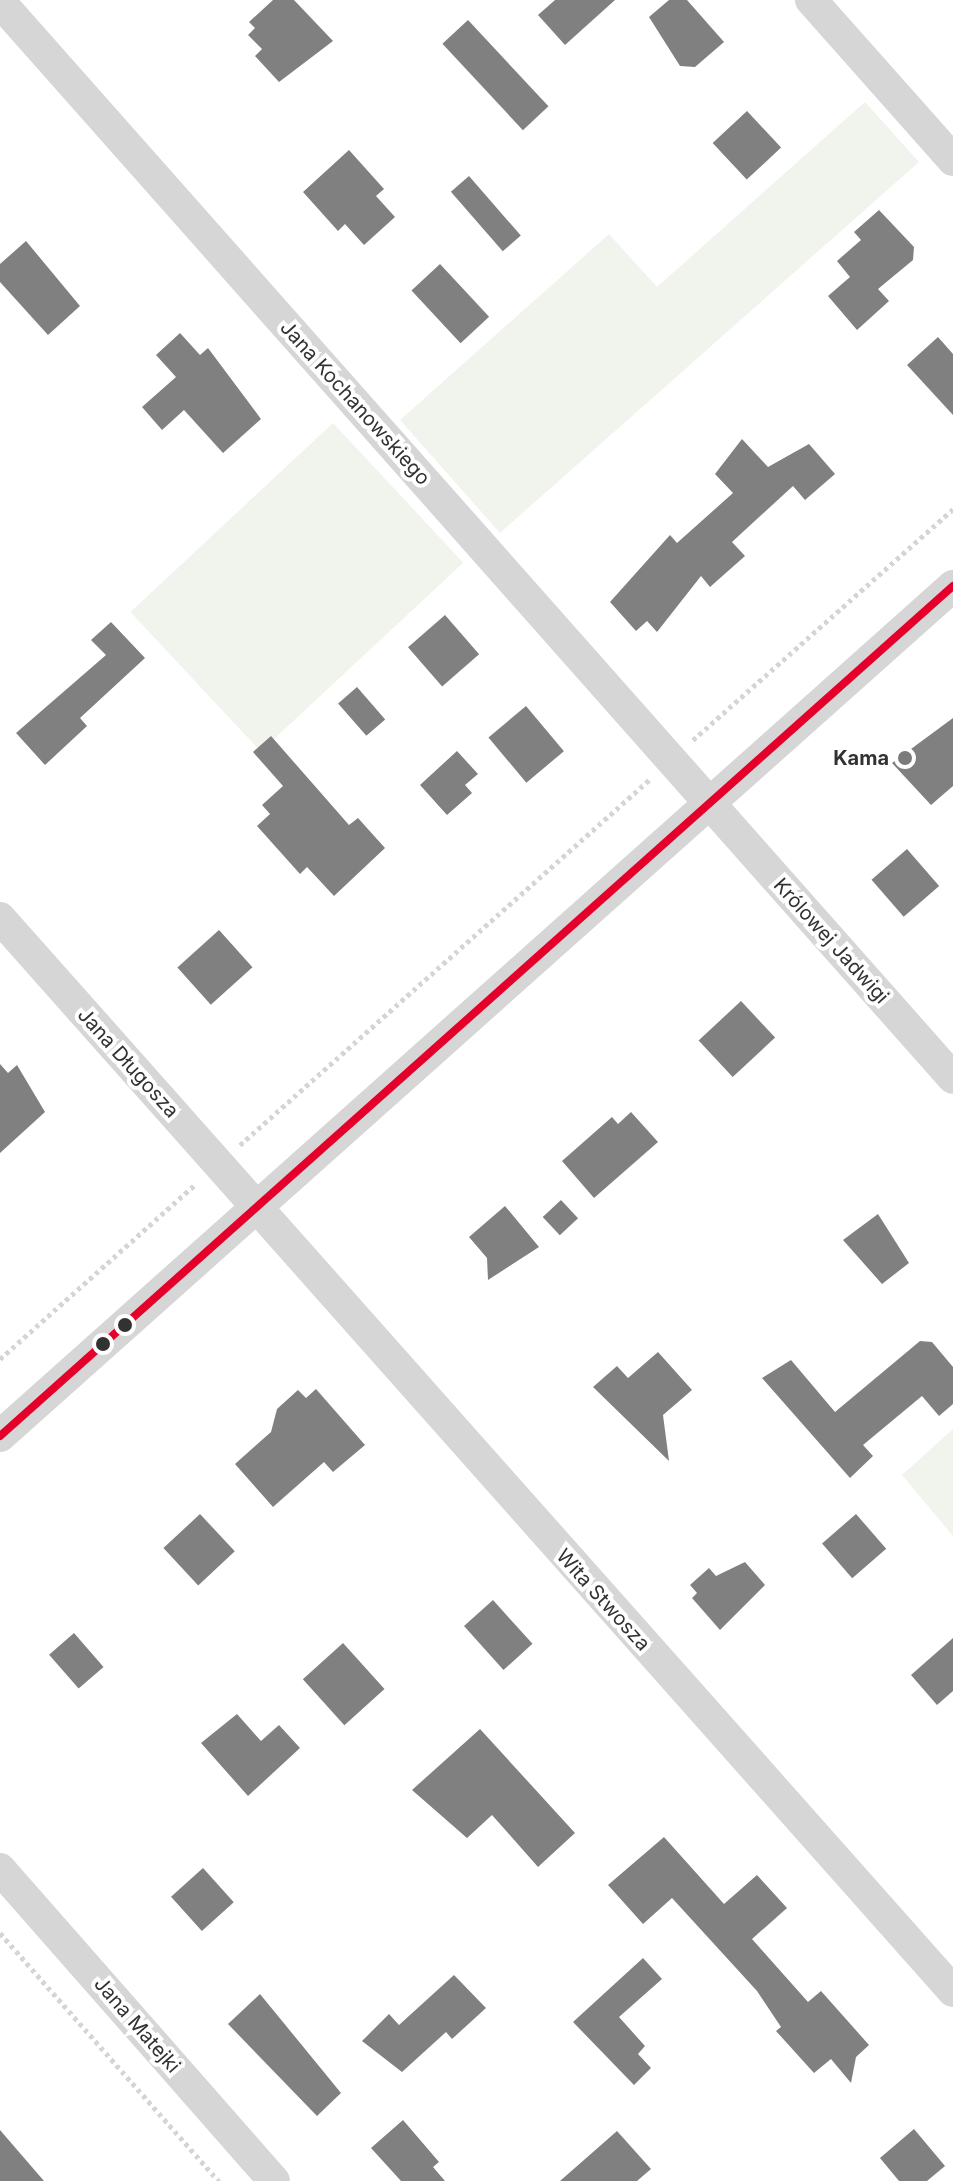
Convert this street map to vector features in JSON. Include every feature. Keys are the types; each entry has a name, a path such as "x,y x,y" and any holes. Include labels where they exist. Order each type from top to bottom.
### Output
{"street":[{"path":"811,0 953,160"},
{"name":"Jana Kochanowskiego","path":"0,2 710,803"},
{"path":"0,1436 953,586"},
{"name":"Królowej Jadwigi","path":"710,803 953,1078"},
{"name":"Jana Długosza","path":"0,918 218,1164 252,1210"},
{"name":"Wita Stwosza","path":"252,1210 953,1991"},
{"name":"Jana Matejki","path":"0,1869 274,2181"}],"path":[{"path":"0,1359 953,509"},
{"path":"0,1933 219,2181"}],"shaded area":[{"path":"865,102 919,162 500,533 400,420 609,234 657,287"},
{"path":"333,423 463,563 261,752 130,612"},
{"path":"953,1429 953,1536 902,1475"}],"building":[{"path":"273,0 294,0 333,41 279,82 255,56 262,49 248,35 255,28 249,22"},
{"path":"555,0 615,0 565,45 538,15"},
{"path":"669,0 687,0 724,42 695,67 680,66 649,17"},
{"path":"468,20 548,106 523,130 442,44"},
{"path":"747,111 781,148 747,180 713,143"},
{"path":"349,150 384,189 376,196 395,217 364,245 345,224 338,231 303,192"},
{"path":"469,176 521,236 503,251 451,192"},
{"path":"879,210 914,247 913,260 878,289 889,301 857,330 828,296 850,277 837,261 861,240 854,232"},
{"path":"26,241 80,306 48,335 0,282 0,264"},
{"path":"440,264 489,317 461,343 411,291"},
{"path":"180,333 200,355 208,348 261,419 223,453 184,410 162,430 142,407 176,377 156,355"},
{"path":"938,337 953,354 953,415 907,365"},
{"path":"742,439 768,467 809,444 835,474 805,500 793,486 732,542 745,556 710,587 701,576 657,632 647,621 636,631 610,602 670,535 677,543 733,493 715,474"},
{"path":"445,615 479,654 442,686 408,647"},
{"path":"111,622 145,658 80,718 87,726 45,765 16,733 106,655 91,640"},
{"path":"357,687 385,719 366,736 338,703"},
{"path":"526,706 564,751 526,783 488,737"},
{"path":"953,718 953,786 931,805 892,763"},
{"path":"271,736 349,825 358,818 385,848 334,896 307,867 300,874 257,826 270,814 262,805 283,786 253,752"},
{"path":"457,751 478,774 465,785 472,793 447,815 420,785"},
{"path":"907,849 939,886 904,917 872,880"},
{"path":"219,930 252,967 211,1005 177,967"},
{"path":"741,1001 775,1038 733,1077 699,1041"},
{"path":"0,1064 8,1073 17,1065 45,1112 0,1153"},
{"path":"631,1112 658,1142 594,1198 562,1161 612,1117 618,1124"},
{"path":"561,1200 578,1218 560,1235 543,1217"},
{"path":"505,1206 539,1247 488,1280 487,1258 469,1237"},
{"path":"878,1214 909,1263 882,1284 843,1240"},
{"path":"920,1341 932,1342 953,1367 953,1404 939,1416 922,1396 863,1445 873,1456 850,1478 762,1378 791,1360 835,1412"},
{"path":"658,1352 692,1390 663,1415 669,1461 593,1387 617,1366 628,1378"},
{"path":"316,1389 365,1445 333,1472 324,1462 273,1507 235,1464 271,1432 277,1409 298,1390 306,1398"},
{"path":"200,1514 235,1551 198,1585 163,1548"},
{"path":"856,1514 886,1549 852,1578 822,1544"},
{"path":"745,1562 765,1585 720,1630 692,1598 697,1593 690,1585 709,1568 716,1576"},
{"path":"493,1600 532,1644 503,1670 464,1626"},
{"path":"74,1633 104,1667 79,1689 49,1655"},
{"path":"953,1638 953,1691 937,1705 911,1675"},
{"path":"343,1643 384,1689 344,1725 303,1679"},
{"path":"237,1714 261,1741 279,1725 300,1748 248,1796 201,1743"},
{"path":"480,1729 575,1833 538,1867 492,1815 467,1838 412,1790"},
{"path":"664,1837 724,1904 757,1875 787,1908 752,1939 808,2002 821,1991 869,2045 856,2057 851,2083 831,2059 814,2073 776,2031 781,2027 757,1991 672,1898 643,1924 608,1885"},
{"path":"203,1868 234,1902 202,1931 171,1897"},
{"path":"643,1958 662,1979 619,2017 645,2046 638,2054 651,2068 634,2085 573,2022"},
{"path":"454,1975 486,2008 452,2039 446,2032 402,2072 362,2041 389,2014 399,2025"},
{"path":"260,1994 341,2093 317,2116 228,2024"},
{"path":"403,2120 439,2162 433,2167 445,2181 401,2181 371,2148"},
{"path":"914,2129 945,2166 927,2181 899,2181 880,2158"},
{"path":"0,2130 44,2181 0,2181"},
{"path":"617,2131 651,2169 637,2181 560,2181"}],"transit line":[{"path":"0,1436 953,586"}],"place":[{"name":"Kama","path":"905,758"}]}
